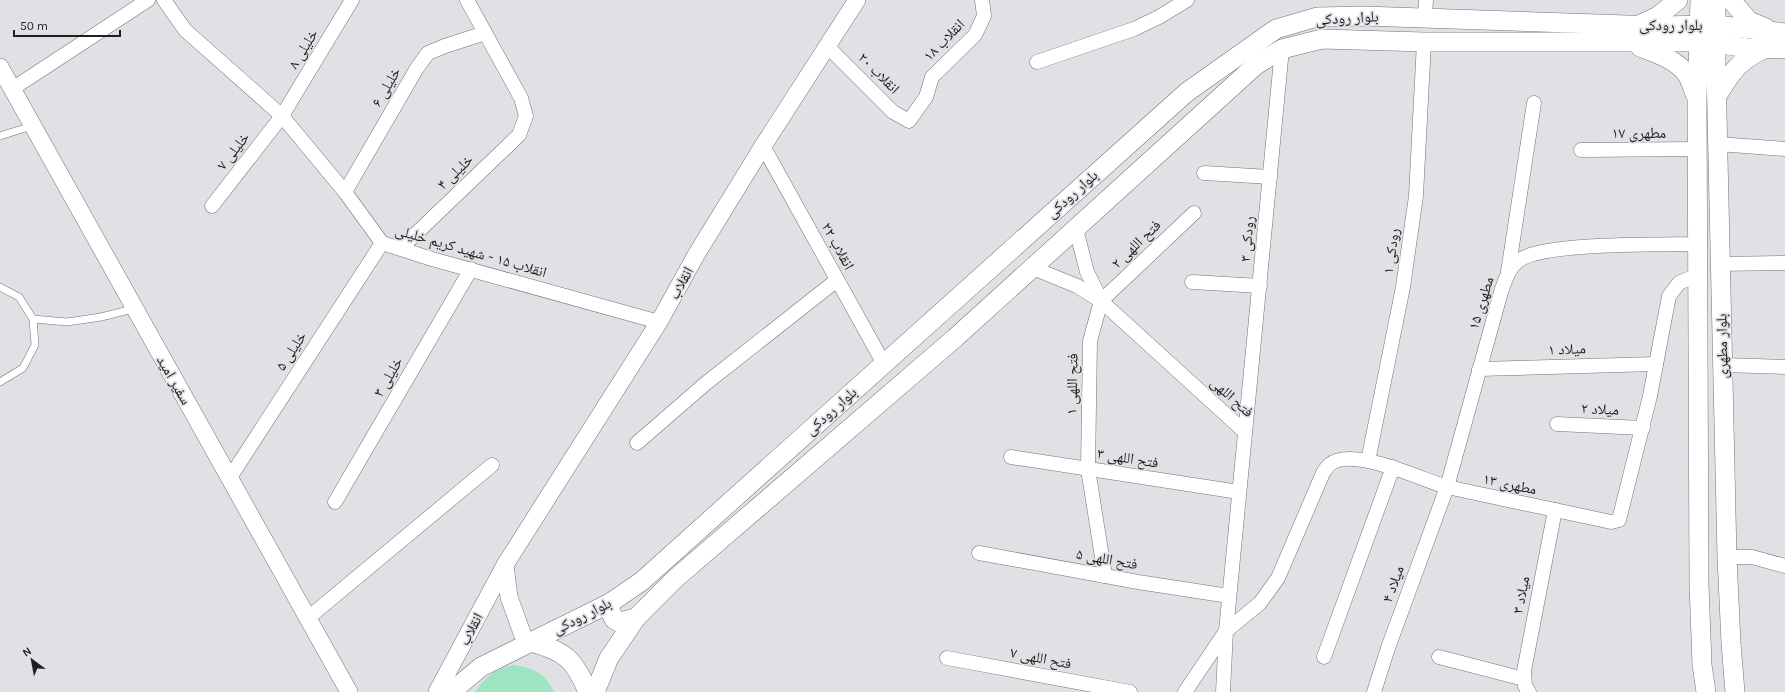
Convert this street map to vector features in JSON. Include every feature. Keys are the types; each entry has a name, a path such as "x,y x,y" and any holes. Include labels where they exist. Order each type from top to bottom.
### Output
{"main road":[{"path":"1639,25 1658,16 1678,0"},
{"name":"بلوار مطهری","path":"1700,0 1707,34 1717,104 1727,557 1735,692"},
{"name":"بلوار مطهری","path":"1706,692 1702,666 1699,584 1699,274 1697,105 1707,34 1716,0"},
{"path":"1731,0 1749,21 1781,33"},
{"name":"بلوار رودکی","path":"451,692 481,667 610,603 642,581 1187,92 1276,29 1317,18 1364,16 1426,9 1639,25 1707,34"},
{"path":"1707,34 1781,33"},
{"path":"1707,34 1747,48 1785,49"},
{"name":"بلوار رودکی","path":"595,692 609,658 636,618 676,578 955,338 1256,65 1282,49 1322,39 1424,42 1629,43 1707,34"},
{"path":"1629,43 1662,55 1678,66 1688,76 1697,105 1717,104 1733,71 1747,57 1764,49"},
{"path":"610,603 609,608 614,619 620,622 636,618"},
{"path":"528,643 554,648 568,658 580,673 588,692"}],"street":[{"path":"12,89 148,0"},
{"name":"انقلاب ۱۵ - شهید کریم خلیلی","path":"164,0 184,30 282,116 345,192 382,243 659,322"},
{"name":"خلیلی ۸","path":"282,116 352,0"},
{"path":"467,0 485,33"},
{"name":"انقلاب","path":"437,692 505,566 659,322 696,255 763,146 857,0"},
{"name":"انقلاب ۱۸","path":"909,121 926,97 932,77 975,35 984,16 982,0"},
{"path":"1037,62 1134,29 1159,17 1186,0"},
{"name":"خلیلی ۴","path":"401,248 519,135 526,116 521,98 485,33"},
{"name":"خلیلی ۶","path":"345,192 417,68 428,53 485,33"},
{"name":"رودکی ۱","path":"1368,461 1403,287 1416,196 1424,42"},
{"name":"انقلاب ۲۰","path":"827,46 893,112 909,121"},
{"name":"رودکی ۳","path":"1245,432 1282,49"},
{"name":"سفیر امید","path":"0,67 133,309 349,692"},
{"path":"1508,272 1534,103"},
{"name":"خلیلی ۷","path":"212,206 282,116"},
{"path":"1718,144 1785,149"},
{"name":"انقلاب ۲۲","path":"763,146 884,364"},
{"name":"مطهری ۱۷","path":"1581,150 1697,149"},
{"path":"1204,173 1270,177"},
{"name":"فتح اللهی ۲","path":"1101,301 1194,213"},
{"path":"1076,229 1087,272 1101,301"},
{"name":"خلیلی ۵","path":"230,479 382,243"},
{"name":"مطهری ۱۵","path":"1447,488 1479,369 1508,272 1518,260 1531,254 1561,248 1698,244"},
{"path":"1720,264 1785,263"},
{"path":"1033,268 1077,286 1101,301"},
{"name":"خلیلی ۳","path":"335,502 471,269"},
{"name":"مطهری ۱۳","path":"1226,630 1260,604 1278,578 1323,473 1329,465 1336,461 1368,461 1393,467 1422,480 1447,488 1611,522 1619,520 1643,428 1669,296 1679,283 1699,274"},
{"path":"637,443 705,384 837,280"},
{"path":"1192,282 1260,286"},
{"name":"فتح اللهی","path":"1101,301 1245,432 1226,630 1223,692"},
{"name":"فتح اللهی ۱","path":"1101,301 1090,341 1088,469 1105,576"},
{"name":"میلاد ۱","path":"1479,369 1656,364"},
{"path":"1723,365 1785,367"},
{"name":"میلاد ۲","path":"1557,424 1643,428"},
{"name":"فتح اللهی ۳","path":"1011,457 1239,492"},
{"path":"308,618 492,465"},
{"path":"1324,657 1393,467"},
{"name":"میلاد ۴","path":"1374,692 1391,640 1447,488"},
{"name":"میلاد ۳","path":"1526,686 1555,510"},
{"name":"فتح اللهی ۵","path":"979,553 1105,576 1229,596"},
{"path":"1727,557 1752,558 1785,566"},
{"path":"505,566 509,597 528,643"},
{"name":"فتح اللهی","path":"1185,692 1226,630"},
{"name":"فتح اللهی ۷","path":"947,658 1130,692"},
{"path":"1439,658 1526,686"}],"lane":[{"path":"0,136 32,126"},
{"path":"0,287 19,297 34,319 35,345 23,368 0,382"},
{"path":"34,319 67,322 102,317 133,309"}],"green space":[{"path":"513,665 538,672 547,680 554,692 475,692 491,674"}]}
